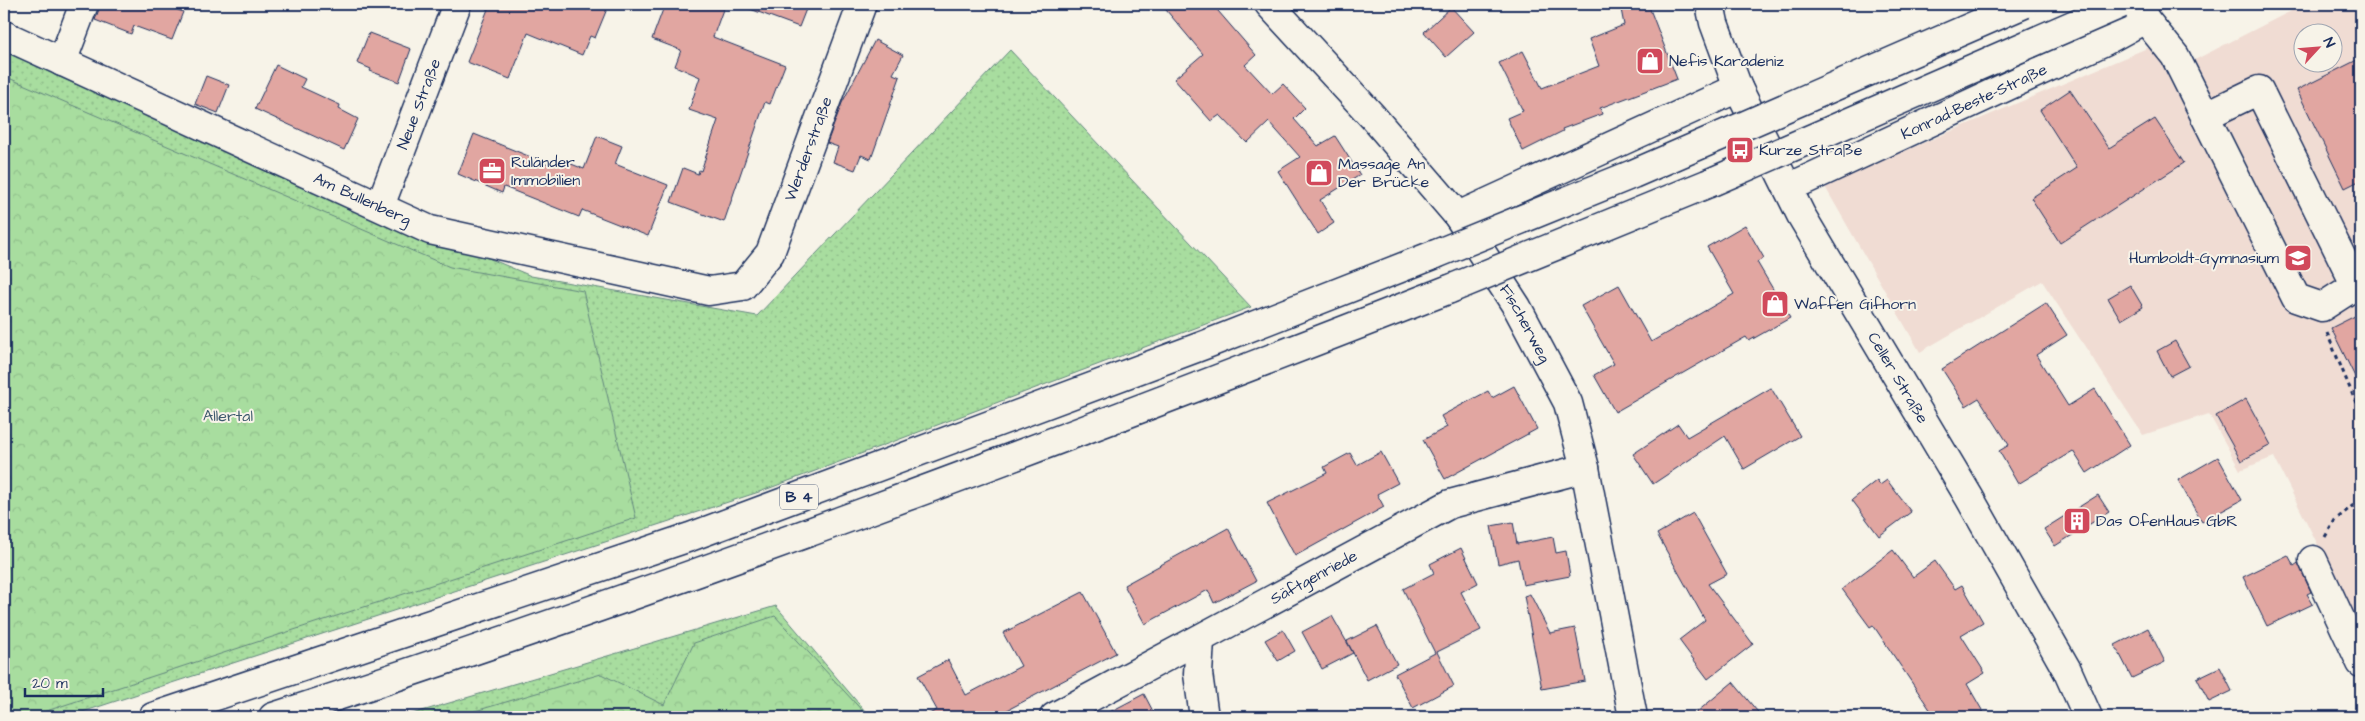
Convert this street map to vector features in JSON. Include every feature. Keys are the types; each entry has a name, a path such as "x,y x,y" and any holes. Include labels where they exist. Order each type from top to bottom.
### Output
{"main road":[{"path":"62,62 84,4"},
{"name":"Neue Straße","path":"380,206 457,4"},
{"name":"Werderstraße","path":"743,286 770,253 862,4"},
{"name":"Fischerweg","path":"1270,4 1373,117 1458,216 1517,307 1568,404 1585,468 1633,717"},
{"name":"Celler Straße","path":"1710,4 1714,23 1738,88 1788,188 1836,276 1969,497 2067,670 2088,717"},
{"name":"B 4","path":"153,717 690,537 1134,372 1436,254 1642,170 2024,4"},
{"name":"B 4","path":"273,717 535,630 784,542 1146,408 1450,289 1742,169 2121,4"},
{"path":"2142,11 2175,56 2205,116 2296,298 2322,307 2359,284 2258,90 2205,116"},
{"name":"Konrad-Beste-Straße","path":"1788,188 2088,49 2142,11"},
{"name":"Am Bullenberg","path":"4,35 430,230 709,290 743,286"},
{"path":"1458,216 1738,88"},
{"name":"Säftgenriede","path":"1054,717 1450,504 1585,468"},
{"path":"2313,560 2361,663"},
{"path":"1200,640 1198,674 1204,717"}],"path":[{"path":"2322,307 2322,324 2361,415"},
{"path":"2313,560 2335,520 2361,499"}],"shaded area":[{"path":"2305,4 2361,4 2361,631 2274,457 2240,470 2209,414 2143,435 2042,281 1920,352 1824,185 2152,46 2167,74"}],"green space":[{"name":"Allertal","path":"1010,50 1251,307 762,491 67,717 4,717 4,51 66,80 531,276 757,316"},
{"name":"Allertal","path":"4,76 450,267 583,291 636,518 28,717 4,717"},
{"path":"776,606 870,717 402,717"},
{"path":"775,616 868,717 455,717 601,674 664,705 694,643"}],"building":[{"path":"101,4 163,4 183,12 172,40 134,26 131,34 95,20"},
{"path":"490,4 609,4 595,38 590,36 582,55 528,33 510,79 467,62"},
{"path":"665,4 725,4 713,37 785,65 770,104 765,102 724,222 671,202 683,168 698,174 699,170 701,171 718,120 689,110 700,77 675,66 681,50 652,39"},
{"path":"743,4 808,4 799,27 742,6"},
{"path":"1161,4 1212,4 1256,55 1245,65 1272,94 1283,84 1305,108 1294,119 1318,146 1335,136 1360,175 1320,200 1334,223 1318,234 1278,171 1300,157 1269,122 1247,143 1220,115 1211,121 1174,79 1203,54"},
{"path":"1620,4 1648,4 1677,79 1600,108 1602,114 1562,129 1563,131 1523,151 1507,118 1523,111 1499,63 1523,51 1542,88 1599,66 1589,39 1624,25"},
{"path":"1451,7 1474,32 1446,57 1424,32"},
{"path":"369,33 411,49 399,82 370,71 371,69 357,63"},
{"path":"875,40 903,55 893,74 900,77 871,159 861,155 855,170 833,162 838,147 827,143 842,103"},
{"path":"2361,58 2361,180 2345,188 2297,90 2333,72 2342,72 2342,68"},
{"path":"276,65 305,79 301,87 340,105 339,109 358,119 344,150 255,109"},
{"path":"206,76 229,85 218,113 195,104"},
{"path":"2070,90 2109,148 2155,119 2184,163 2060,243 2031,198 2077,168 2040,110"},
{"path":"474,134 553,166 556,158 584,169 597,136 622,146 615,164 668,185 648,236 582,210 579,217 504,187 502,193 458,174"},
{"path":"1745,225 1764,258 1757,262 1790,318 1749,341 1746,337 1615,412 1594,375 1614,364 1581,306 1619,285 1651,342 1734,294 1707,247"},
{"path":"2130,285 2143,307 2121,320 2108,298"},
{"path":"2046,303 2067,335 2036,355 2068,406 2095,389 2130,445 2087,473 2073,451 2018,484 1999,451 2009,445 1979,398 1966,406 1942,369"},
{"path":"2361,313 2361,389 2331,328"},
{"path":"2175,341 2189,366 2170,376 2157,351"},
{"path":"1514,386 1537,429 1445,479 1423,440 1447,427 1441,416 1488,391 1492,398"},
{"path":"1771,388 1800,436 1744,469 1725,436 1653,484 1633,454 1678,424 1687,437"},
{"path":"2246,399 2271,445 2241,461 2216,416"},
{"path":"1381,452 1398,483 1377,494 1384,507 1295,556 1267,503 1327,473 1324,467 1350,453 1357,465"},
{"path":"2218,457 2242,500 2202,522 2178,480"},
{"path":"1877,480 1880,485 1887,480 1911,512 1879,536 1852,500"},
{"name":"Das OfenHaus GbR","path":"2098,495 2109,512 2055,546 2044,529"},
{"path":"1693,513 1727,574 1708,584 1753,644 1708,679 1679,640 1705,620 1657,534"},
{"path":"1513,522 1517,544 1553,537 1556,553 1566,551 1570,576 1523,585 1518,559 1498,564 1491,526"},
{"path":"1228,528 1256,581 1214,603 1208,590 1145,624 1124,585"},
{"path":"1461,548 1478,583 1461,592 1481,630 1437,652 1454,686 1413,708 1395,674 1435,653 1403,589 1434,573 1430,564"},
{"path":"1893,550 1913,577 1935,561 1955,589 1962,585 1983,622 1961,635 1985,673 1967,684 1986,717 1935,717 1873,625 1870,627 1842,589"},
{"path":"2288,555 2294,566 2298,563 2311,592 2307,594 2313,604 2267,626 2243,577"},
{"path":"1083,592 1116,653 994,717 923,717 937,710 918,676 948,660 966,695 1021,666 1003,633"},
{"path":"1530,594 1550,633 1575,628 1585,681 1542,689 1524,596"},
{"path":"1332,616 1353,653 1322,669 1302,632"},
{"path":"1377,626 1397,664 1367,680 1347,641"},
{"path":"2148,628 2165,662 2132,678 2115,645"},
{"path":"1283,630 1295,651 1278,661 1265,640"},
{"path":"2220,667 2232,691 2209,702 2197,678"},
{"path":"1733,682 1762,717 1691,717"},
{"path":"1144,694 1156,717 1100,717"}],"place":[{"name":"Nefis Karadeniz","path":"1650,61"},
{"name":"Kurze Straße","path":"1740,150"},
{"name":"Ruländer Immobilien","path":"492,171"},
{"name":"Massage An Der Brücke","path":"1319,173"},
{"name":"Humboldt-Gymnasium","path":"2298,258"},
{"name":"Waffen Gifhorn","path":"1775,304"},
{"name":"Das OfenHaus GbR","path":"2077,521"}]}
